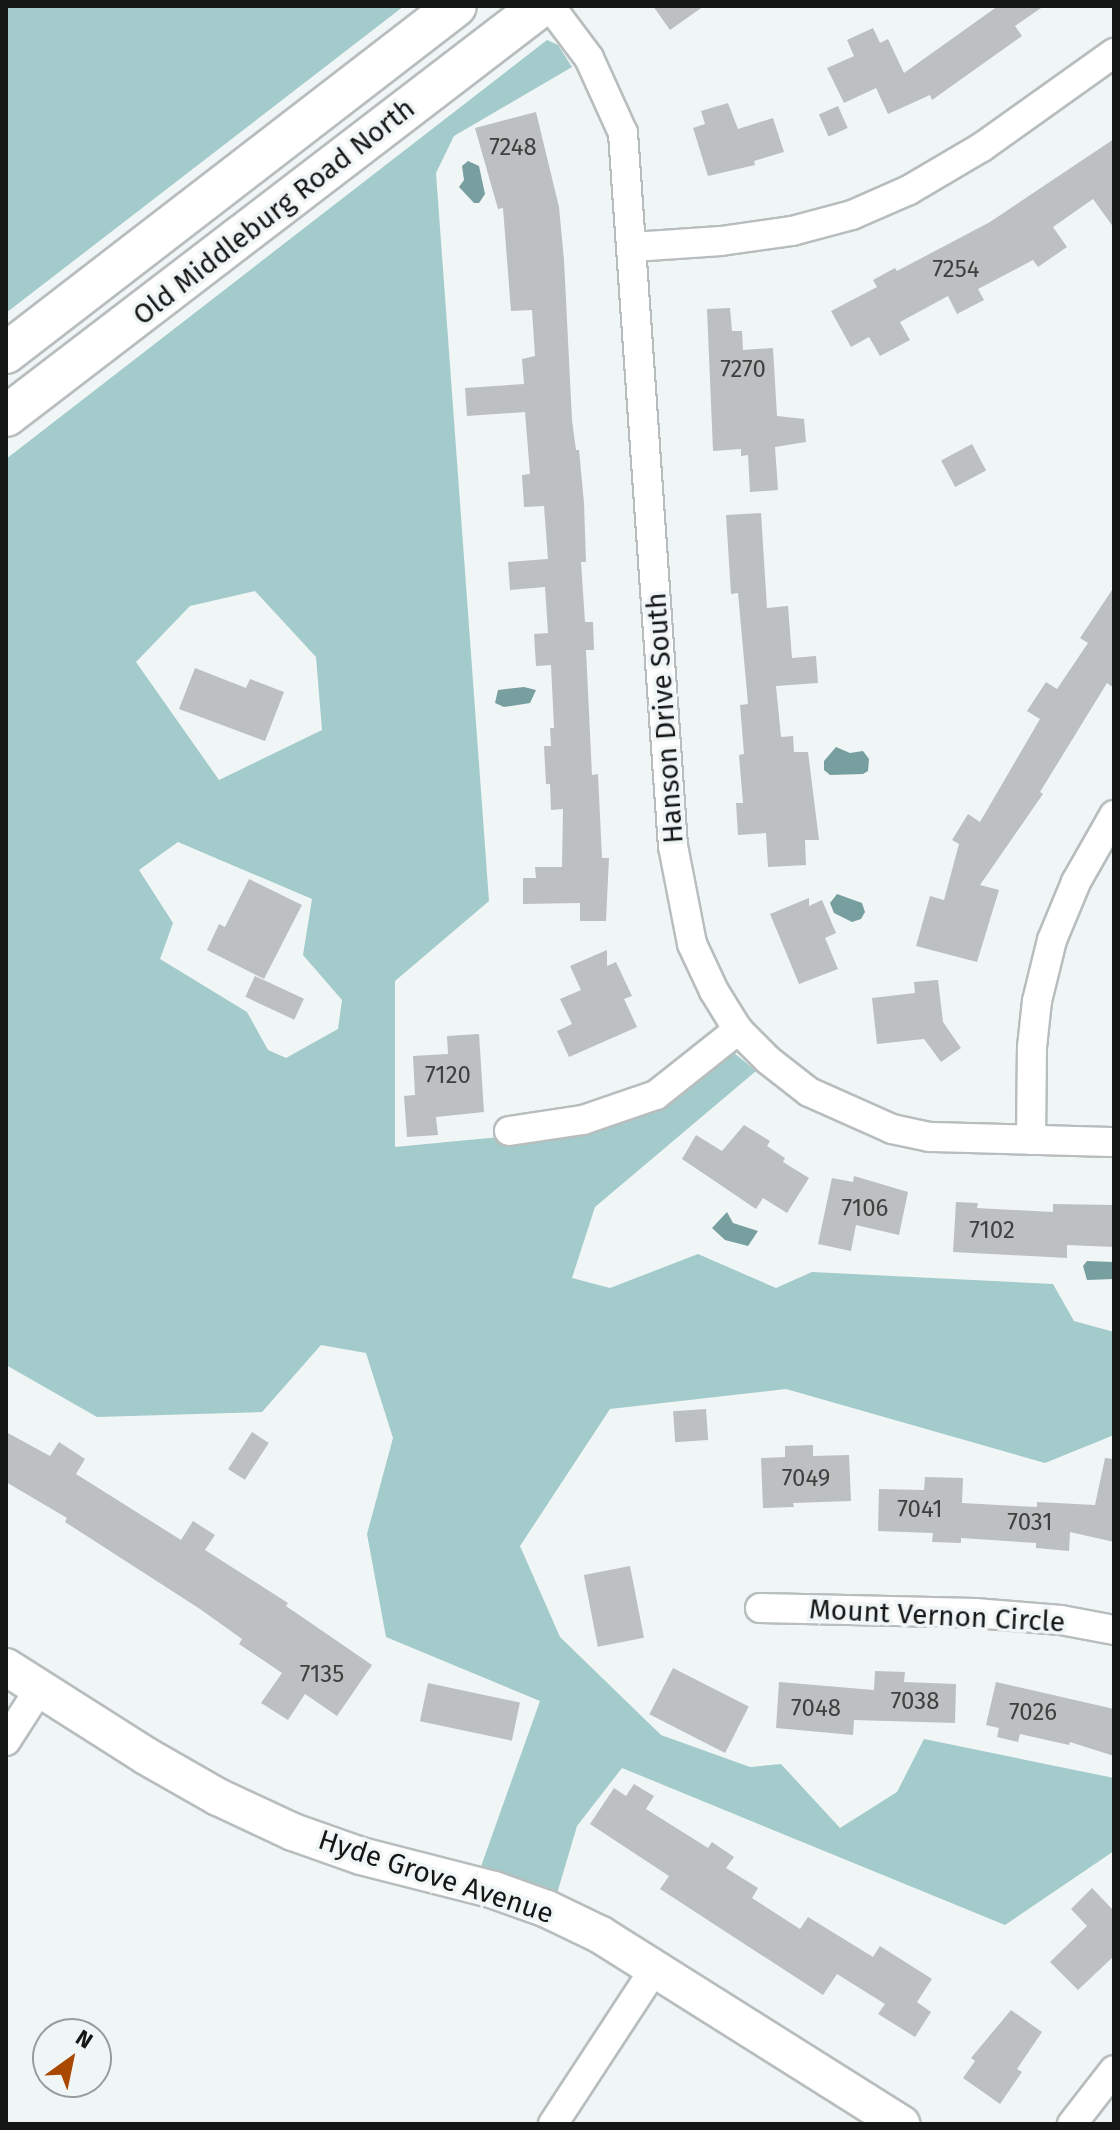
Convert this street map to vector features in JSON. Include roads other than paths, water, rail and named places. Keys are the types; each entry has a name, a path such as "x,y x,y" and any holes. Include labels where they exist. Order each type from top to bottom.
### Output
{"main road":[{"name":"Old Middleburg Road North","path":"6,353 456,6"},
{"name":"Old Middleburg Road North","path":"6,416 541,6"},
{"path":"39,328 74,366"}],"street":[{"name":"Hanson Drive South","path":"550,6 589,58 623,133 676,870 692,944 738,1030 768,1060 809,1092 892,1129 930,1137 1114,1142"},
{"path":"633,247 721,241 792,231 852,215 909,190 982,147 1114,53"},
{"path":"1031,1140 1032,1047 1037,1001 1052,940 1076,882 1114,815"},
{"path":"509,1131 583,1120 656,1095 738,1030"},
{"name":"Mount Vernon Circle","path":"760,1608 975,1613 1061,1620 1114,1630"},
{"name":"Hyde Grove Avenue","path":"6,1667 146,1756 218,1797 293,1832 361,1856 494,1890 547,1909 601,1935 901,2124"},
{"path":"6,1741 40,1688"},
{"path":"553,2124 655,1968"},
{"path":"1072,2124 1114,2070"}]}
